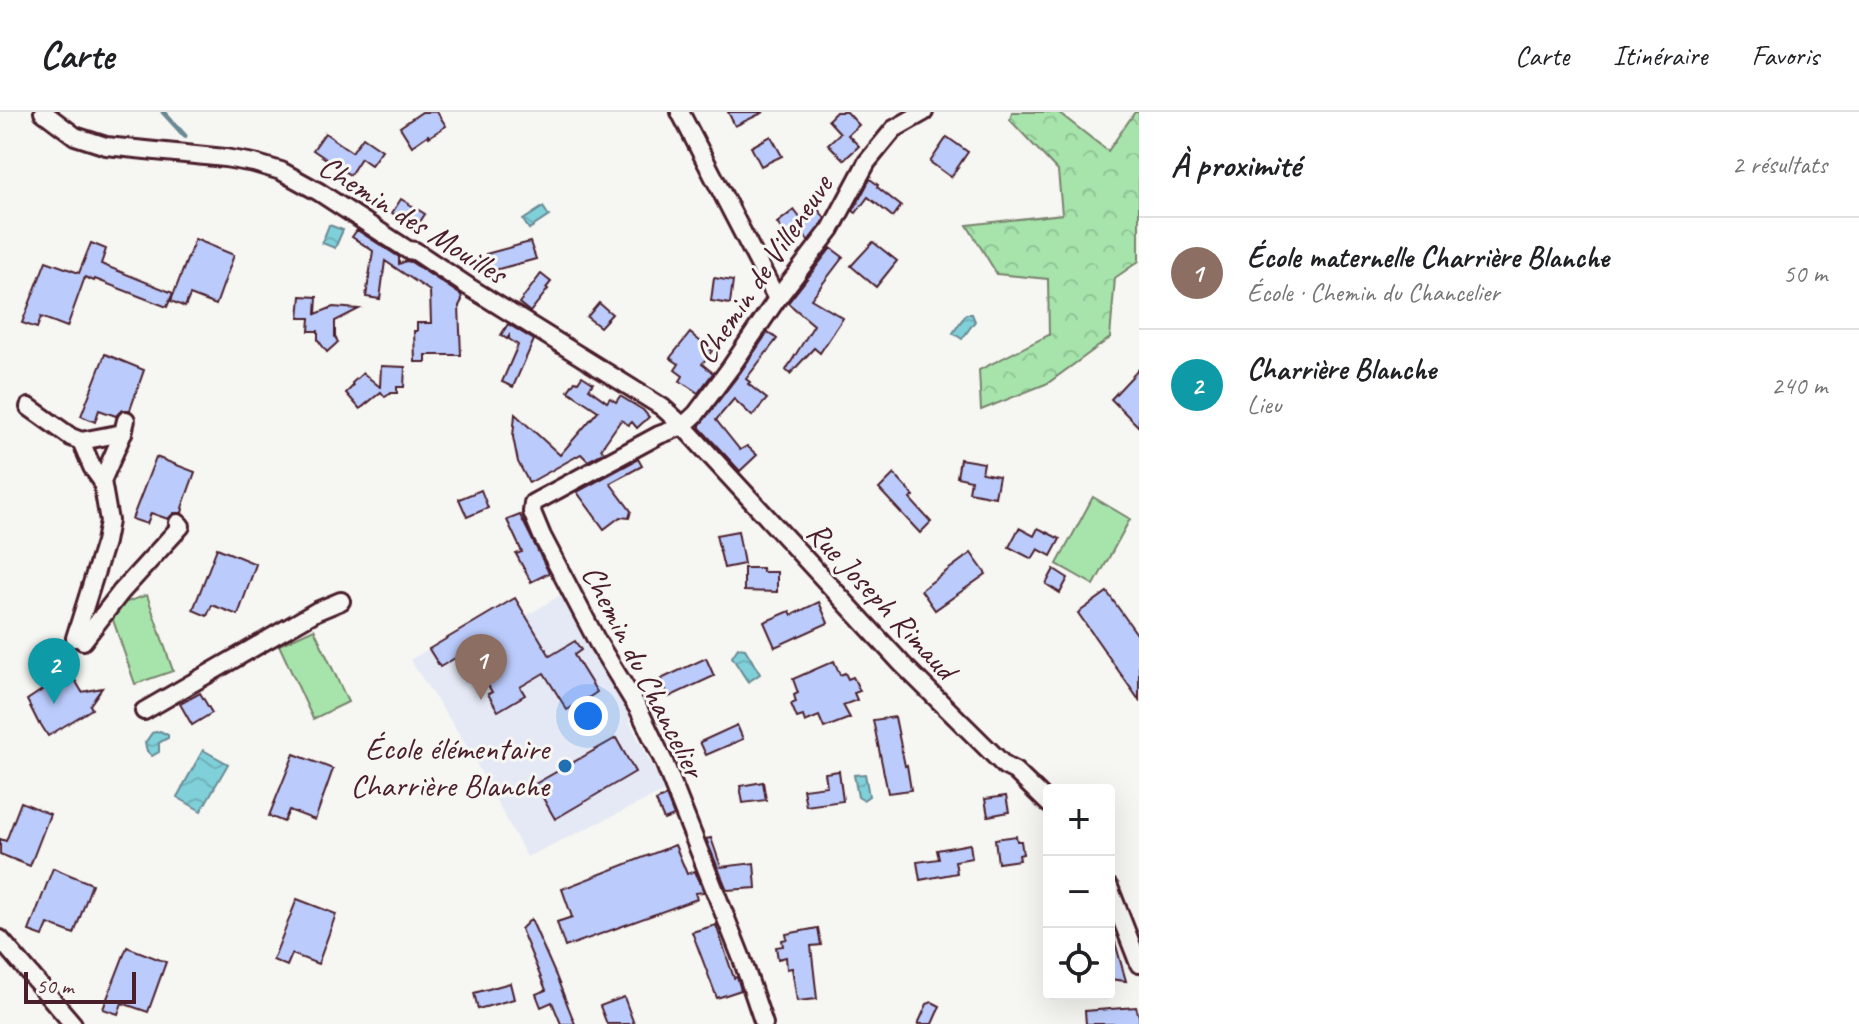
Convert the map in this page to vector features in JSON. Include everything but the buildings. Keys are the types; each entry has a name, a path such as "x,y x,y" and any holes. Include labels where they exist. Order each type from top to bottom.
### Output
{"street":[{"name":"Chemin des Mouilles","path":"43,112 75,136 106,146 225,158 281,171 408,250 415,251 662,407 683,426"},
{"path":"680,112 777,299"},
{"name":"Chemin de Villeneuve","path":"683,426 696,414 831,229 867,162 894,129 924,112"},
{"path":"29,407 81,441 124,427 102,481"},
{"name":"Rue Joseph Rimaud","path":"683,426 902,664 1005,766 1015,771 1043,798"},
{"name":"Chemin du Chancelier","path":"683,426 659,435 533,503 532,512 598,643 639,710 664,762 742,959 764,1024"},
{"path":"81,441 102,481 109,521 79,640 181,526 178,523"},
{"path":"144,711 317,611 341,601"},
{"path":"1115,903 1139,964"},
{"path":"1124,927 1139,949"},
{"path":"0,939 73,1024"}],"shaded area":[{"name":"École élémentaire Charrière Blanche","path":"561,595 592,655 632,716 629,721 665,791 527,857 464,741 410,660 515,598 526,616"}],"green space":[{"path":"1012,112 1058,112 1108,151 1135,112 1139,112 1139,261 1115,278 1110,338 1048,383 981,410 979,370 1049,335 1048,279 997,274 967,225 1062,214 1058,171 1010,120"},
{"path":"1093,497 1130,519 1094,585 1057,564"},
{"path":"147,595 173,671 135,684 109,608"},
{"path":"314,629 348,702 313,719 279,645"}],"water":[{"path":"543,207 549,216 529,229 523,220"},
{"path":"329,225 343,230 335,248 322,243"},
{"path":"966,314 972,314 975,321 962,339 953,333"},
{"path":"738,648 745,649 760,674 748,682 732,657"},
{"path":"160,731 168,738 159,743 159,752 152,756 145,743 152,733"},
{"path":"203,750 228,764 201,811 177,797"},
{"path":"865,774 869,796 863,800 858,797 854,775"}],"waterway":[{"path":"163,112 185,136"}],"place":[{"name":"École maternelle Charrière Blanche","path":"481,700"},
{"name":"Charrière Blanche","path":"54,704"},
{"name":"École élémentaire Charrière Blanche","path":"565,766"}]}
